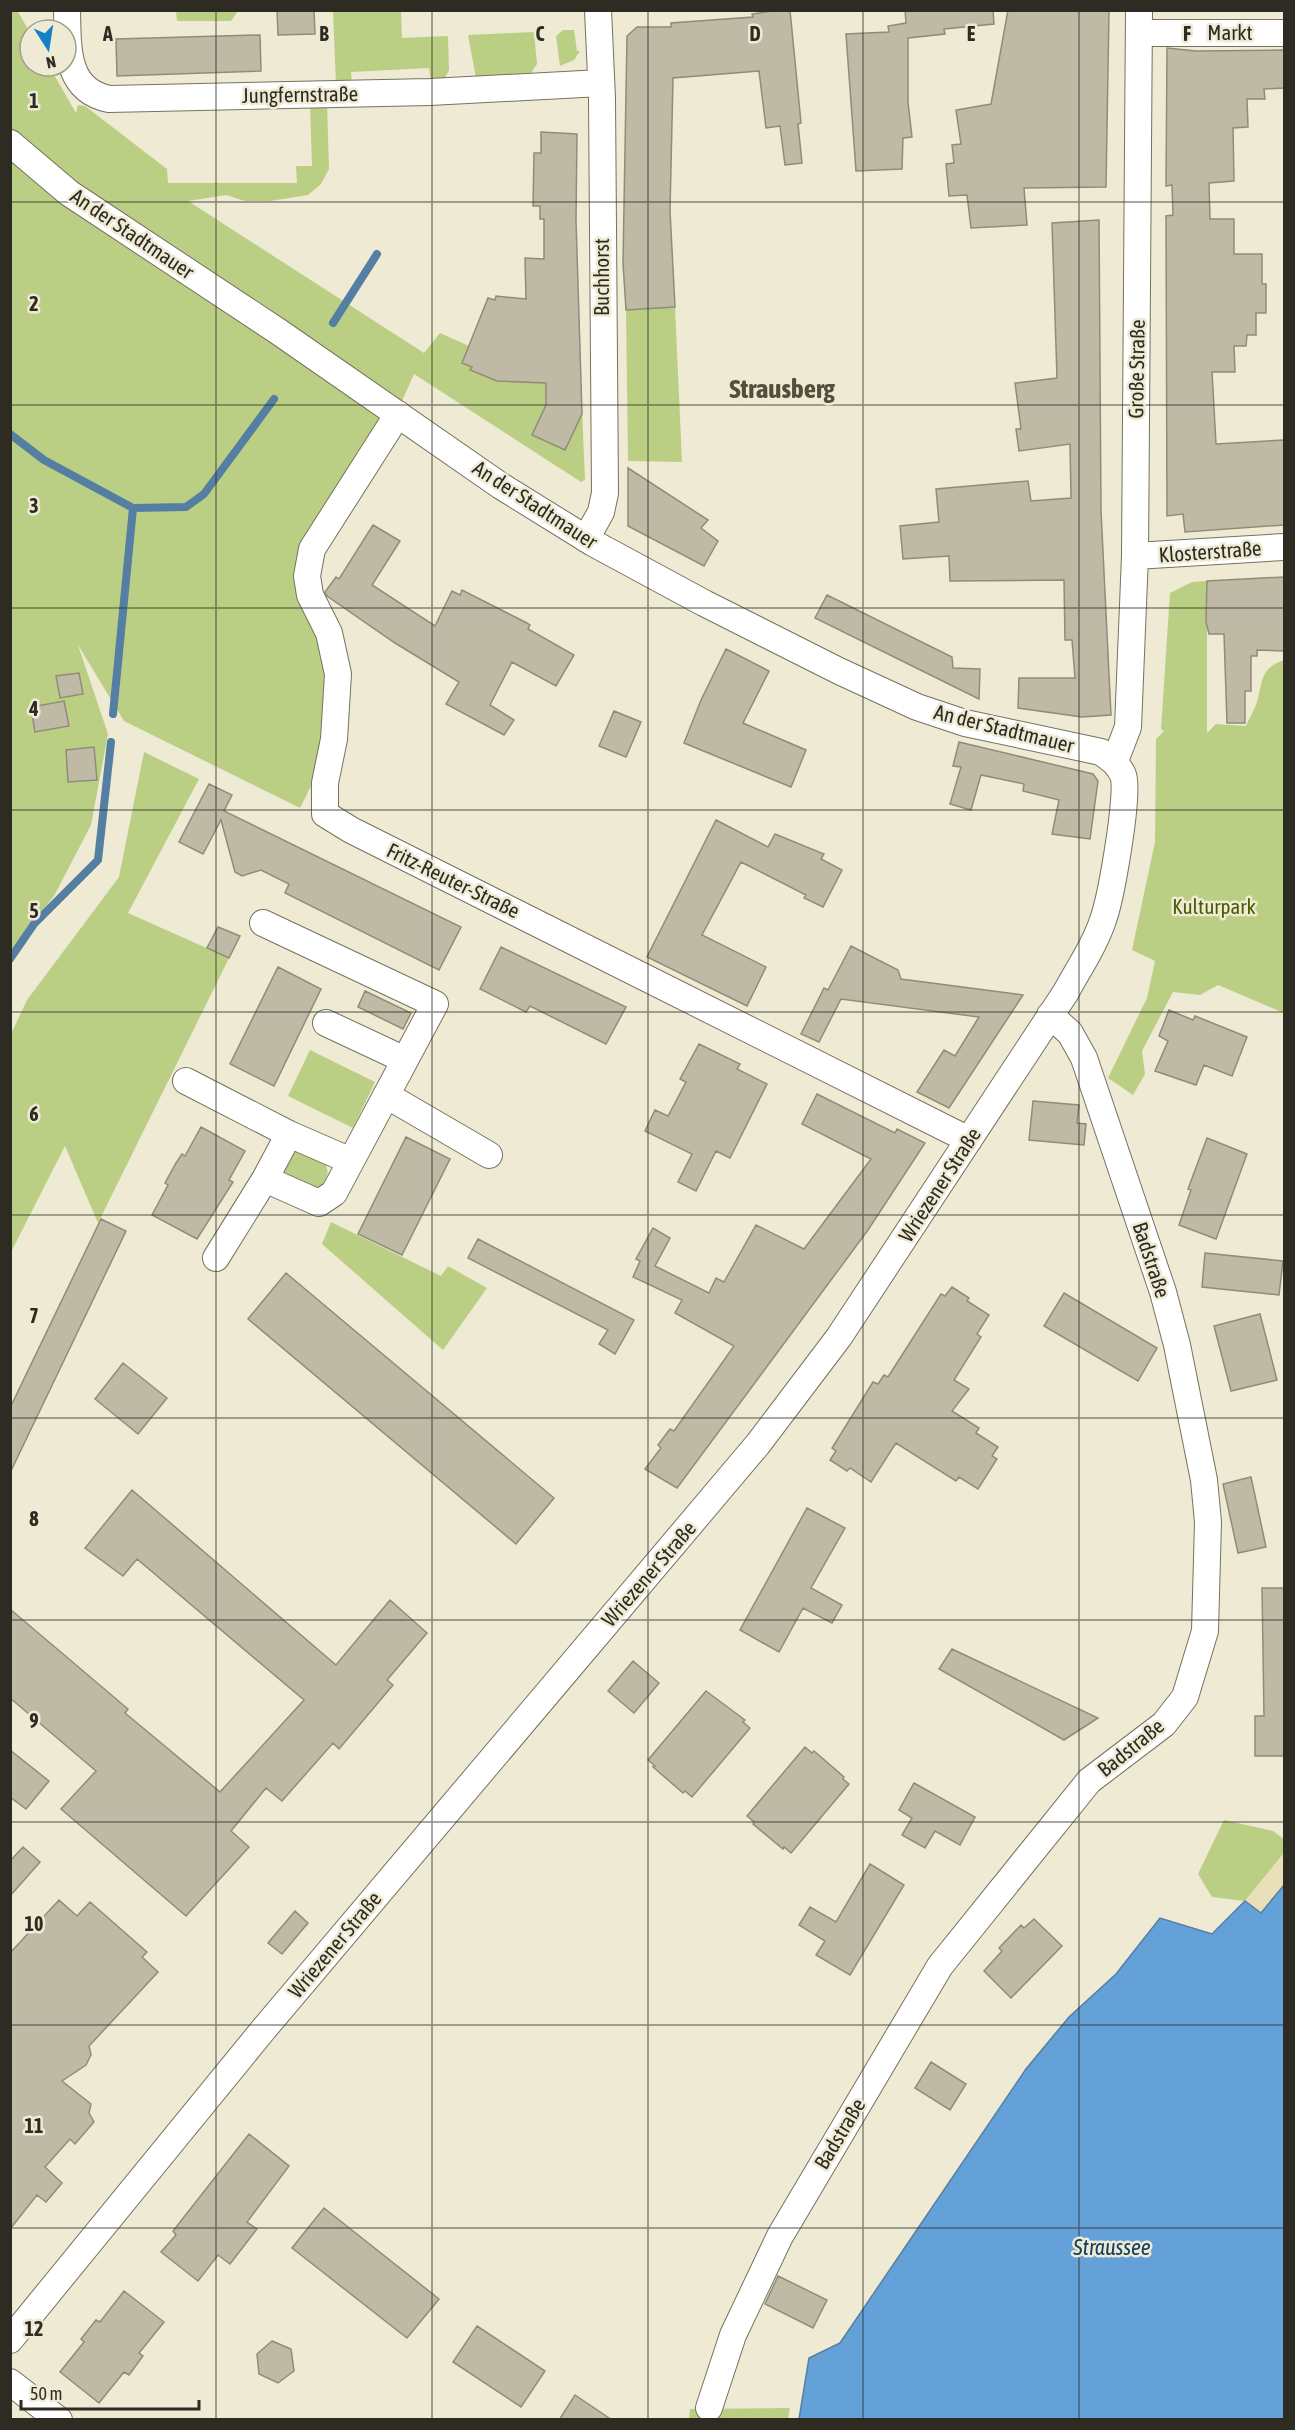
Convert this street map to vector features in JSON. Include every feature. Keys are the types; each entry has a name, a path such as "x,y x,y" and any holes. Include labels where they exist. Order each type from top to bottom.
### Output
{"street":[{"name":"Jungfernstraße","path":"67,10 73,72 85,89 96,96 108,99 430,92 601,83"},
{"name":"Buchhorst","path":"586,539 602,512 605,493 602,11"},
{"name":"Markt","path":"1140,22 1284,33"},
{"name":"Große Straße","path":"1115,761 1128,727 1135,556 1140,22"},
{"name":"An der Stadtmauer","path":"10,143 69,193 501,486 586,539 704,603 839,671 917,707 965,723 1101,752 1115,761"},
{"name":"Fritz-Reuter-Straße","path":"398,414 312,549 307,576 310,595 329,633 338,674 334,740 325,783 325,814 351,830 969,1140"},
{"name":"Klosterstraße","path":"1135,556 1284,547"},
{"name":"Wriezener Straße","path":"10,2340 263,2030 758,1444 839,1337 1050,1015 1090,949 1104,918 1119,842 1124,778 1115,761"},
{"path":"263,923 435,1004 334,1193 319,1203 296,1195 265,1179"},
{"name":"Badstraße","path":"709,2408 733,2336 780,2236 940,1966 1089,1781 1164,1724 1185,1697 1205,1631 1208,1522 1204,1480 1177,1345 1163,1293 1084,1058 1070,1033 1050,1015"},
{"path":"326,1023 405,1060"},
{"path":"186,1080 289,1134 351,1161"},
{"path":"386,1095 489,1155"},
{"path":"216,1258 265,1179 289,1134"},
{"path":"10,2382 59,2420"}],"green space":[{"path":"17,10 22,18 18,18 18,78 56,78 76,113 78,105 85,106 167,169 168,183 297,183 296,166 312,166 310,103 327,102 329,169 321,184 308,195 270,201 245,201 226,195 188,201 424,353 440,333 469,346 580,362 585,480 581,482 414,374 398,410 312,549 329,633 325,783 310,788 300,808 124,721 78,645 108,734 91,825 54,896 11,951 10,11"},
{"path":"176,10 238,11 231,21 177,21"},
{"path":"333,11 401,11 402,38 448,36 449,70 443,82 432,87 429,68 351,72 352,85 336,86"},
{"path":"563,30 574,30 577,51 580,51 574,60 560,66 556,36"},
{"path":"534,32 537,64 531,73 476,78 468,35"},
{"path":"675,307 682,462 628,461 626,310"},
{"name":"Kulturpark","path":"1207,581 1207,733 1216,724 1246,726 1256,705 1267,670 1284,660 1284,1013 1218,985 1200,995 1173,992 1142,1051 1145,1074 1133,1095 1108,1078 1147,998 1155,961 1132,950 1155,842 1156,739 1164,731 1161,729 1170,593 1192,582"},
{"path":"144,752 199,779 128,913 229,958 98,1223 65,1146 11,1252 11,1034 27,1000 119,877"},
{"path":"310,1050 375,1082 353,1128 288,1096"},
{"path":"295,1150 324,1161 327,1177 317,1190 283,1175 287,1156"},
{"path":"331,1222 441,1276 448,1266 487,1288 443,1350 322,1244"},
{"path":"1224,1820 1273,1831 1284,1839 1284,1853 1245,1901 1212,1897 1198,1874"},
{"path":"790,2408 788,2419 689,2420 690,2409"}],"sand":[{"path":"1284,1853 1284,1885 1260,1914 1245,1901"}],"water":[{"name":"Straussee","path":"1284,1885 1284,2419 799,2419 809,2358 840,2343 1026,2069 1069,2017 1116,1974 1160,1918 1212,1934 1245,1901 1261,1913"}],"building":[{"path":"277,10 314,10 315,34 278,35"},
{"path":"790,10 801,123 798,124 802,163 785,165 780,126 766,128 759,71 673,78 670,211 675,307 626,310 623,263 627,36 637,27 671,27 671,23 753,17 752,14"},
{"path":"905,10 993,10 994,24 944,29 945,34 908,38 908,102 912,137 903,138 902,169 856,171 846,34 889,32 888,26 906,23"},
{"path":"1008,10 1109,10 1106,187 1024,188 1027,225 971,228 967,195 949,196 946,164 954,163 952,145 961,144 956,110 991,104"},
{"path":"260,35 261,71 117,76 116,39"},
{"path":"1167,48 1196,51 1284,50 1284,88 1264,89 1265,99 1247,99 1248,127 1233,128 1234,181 1209,183 1210,219 1234,219 1234,254 1262,254 1262,284 1266,284 1266,313 1256,313 1256,335 1247,335 1246,346 1234,346 1235,372 1212,372 1216,444 1284,440 1284,525 1185,532 1183,514 1167,516 1166,216 1173,215 1172,185 1166,186"},
{"path":"541,132 577,134 576,220 582,414 565,450 532,435 546,405 546,383 497,381 470,370 472,367 462,363 488,298 495,300 496,296 526,299 525,258 544,259 544,219 540,219 540,206 533,206 534,153 541,153"},
{"path":"1099,220 1101,511 1111,715 1082,717 1018,708 1019,678 1075,678 1072,640 1065,640 1064,580 950,581 949,556 903,559 900,526 939,522 936,489 1028,481 1031,501 1071,498 1070,444 1019,451 1016,429 1021,429 1015,383 1057,378 1052,223"},
{"path":"628,468 708,520 701,528 718,541 704,566 628,526"},
{"path":"373,525 400,541 372,585 435,626 452,591 460,595 462,590 527,623 530,625 528,629 574,655 556,686 512,662 490,705 514,720 504,735 446,704 459,682 395,643 327,596 325,592 336,577 339,579"},
{"path":"1284,577 1284,651 1257,650 1257,656 1251,656 1251,691 1245,691 1245,723 1227,723 1224,634 1209,634 1206,622 1207,581"},
{"path":"827,595 952,657 953,668 980,669 979,699 815,618"},
{"path":"726,649 769,671 743,723 806,750 791,787 684,743 701,700"},
{"path":"79,673 83,694 60,698 56,676"},
{"path":"64,701 69,726 35,732 31,707"},
{"path":"614,711 641,722 626,757 599,746"},
{"path":"959,742 1093,774 1098,781 1090,839 1052,834 1059,800 1023,791 1024,784 981,775 971,810 950,804 961,767 953,766"},
{"path":"94,747 97,780 68,782 66,750"},
{"path":"209,784 232,795 224,811 461,927 439,970 285,893 289,884 261,870 242,876 235,872 221,820 203,854 179,842"},
{"path":"716,820 768,847 775,834 824,854 821,859 842,870 823,907 804,898 806,895 741,862 702,935 766,967 747,1006 647,957"},
{"path":"218,927 240,936 229,958 207,948"},
{"path":"851,946 898,970 901,979 1023,995 949,1108 917,1092 944,1050 955,1056 979,1017 841,999 819,1042 801,1034 824,988 828,990"},
{"path":"501,947 626,1007 606,1044 530,1006 526,1012 480,989"},
{"path":"278,967 321,989 274,1086 230,1064"},
{"path":"365,991 411,1013 403,1029 358,1007"},
{"path":"1169,1010 1193,1020 1195,1016 1247,1037 1232,1076 1204,1065 1196,1085 1155,1071 1168,1041 1159,1036"},
{"path":"699,1044 740,1064 737,1069 767,1084 730,1158 716,1151 696,1191 678,1182 692,1154 645,1131 655,1110 668,1116 686,1082 680,1079"},
{"path":"817,1094 895,1133 897,1129 925,1143 868,1230 677,1488 645,1469 661,1448 658,1445 670,1429 674,1431 734,1346 675,1313 682,1300 633,1277 640,1261 636,1259 653,1228 670,1238 655,1266 709,1293 716,1278 724,1282 756,1225 804,1249 871,1159 802,1124"},
{"path":"1033,1101 1079,1105 1077,1123 1086,1124 1084,1145 1029,1140"},
{"path":"201,1127 245,1151 229,1180 233,1182 197,1239 152,1215 168,1185 165,1183 176,1163 182,1154 185,1156"},
{"path":"406,1137 450,1159 402,1255 358,1234"},
{"path":"1207,1138 1247,1154 1216,1239 1179,1225 1191,1190 1188,1189"},
{"path":"101,1219 126,1231 10,1473 10,1408"},
{"path":"478,1239 634,1320 615,1354 599,1344 608,1330 468,1258"},
{"path":"1205,1253 1283,1261 1279,1295 1202,1287"},
{"path":"286,1273 554,1498 516,1544 248,1319"},
{"path":"952,1287 969,1298 967,1301 989,1315 977,1334 981,1337 954,1380 969,1389 952,1411 979,1428 976,1433 998,1447 992,1456 997,1459 978,1489 959,1477 956,1481 896,1443 871,1482 850,1468 847,1471 830,1460 836,1451 832,1448 873,1382 878,1384 884,1375 888,1377 941,1294 945,1296"},
{"path":"1064,1293 1157,1348 1138,1381 1044,1326"},
{"path":"1260,1314 1277,1380 1231,1391 1214,1326"},
{"path":"123,1363 167,1398 138,1434 95,1399"},
{"path":"1251,1477 1266,1547 1238,1553 1223,1484"},
{"path":"132,1490 336,1665 390,1600 427,1633 387,1680 393,1685 339,1749 333,1743 282,1801 266,1788 231,1831 249,1847 186,1916 61,1809 96,1771 10,1698 10,1609 128,1709 125,1713 220,1792 304,1700 137,1559 123,1576 85,1548"},
{"path":"807,1508 845,1528 811,1588 842,1605 832,1623 803,1608 779,1652 740,1630"},
{"path":"1262,1588 1284,1588 1284,1756 1255,1756 1255,1716 1264,1716"},
{"path":"952,1649 1098,1718 1064,1740 939,1669"},
{"path":"633,1661 659,1683 634,1713 608,1691"},
{"path":"706,1691 745,1720 743,1722 750,1728 692,1797 685,1791 683,1793 648,1760"},
{"path":"805,1747 812,1753 814,1751 849,1784 791,1853 753,1824 754,1822 747,1816"},
{"path":"10,1750 49,1781 26,1809 10,1797"},
{"path":"914,1783 975,1817 960,1845 935,1831 925,1848 902,1835 912,1818 899,1810"},
{"path":"23,1847 40,1862 10,1896 10,1861"},
{"path":"870,1864 904,1885 850,1975 816,1955 825,1941 799,1925 810,1907 836,1922"},
{"path":"59,1900 77,1916 90,1902 147,1952 142,1957 158,1972 89,2046 91,2055 86,2065 62,2081 91,2104 89,2113 94,2122 75,2144 70,2139 45,2167 62,2183 46,2202 37,2195 10,2229 10,1953"},
{"path":"295,1911 308,1923 282,1954 268,1943"},
{"path":"1034,1919 1062,1946 1011,1998 984,1971 1002,1951 999,1948 1021,1925 1024,1928"},
{"path":"931,2062 966,2084 950,2110 915,2088"},
{"path":"249,2134 289,2166 247,2222 257,2229 230,2264 218,2255 198,2281 161,2252 176,2235 173,2231"},
{"path":"324,2208 439,2299 407,2338 292,2248"},
{"path":"778,2276 827,2300 813,2328 765,2304"},
{"path":"124,2291 164,2322 139,2353 143,2356 129,2375 124,2372 99,2403 60,2372 84,2342 81,2339 96,2320 100,2322"},
{"path":"477,2326 545,2371 521,2407 453,2362"},
{"path":"272,2341 291,2349 294,2371 278,2383 259,2374 257,2354"},
{"path":"575,2395 612,2420 559,2420"}],"waterway":[{"path":"333,323 377,254"},
{"path":"133,508 186,507 204,494 274,399"},
{"path":"10,434 44,460 133,508 113,714"},
{"path":"10,959 34,924 98,860 111,742"}],"district":[{"name":"Strausberg","path":"782,389"}]}
